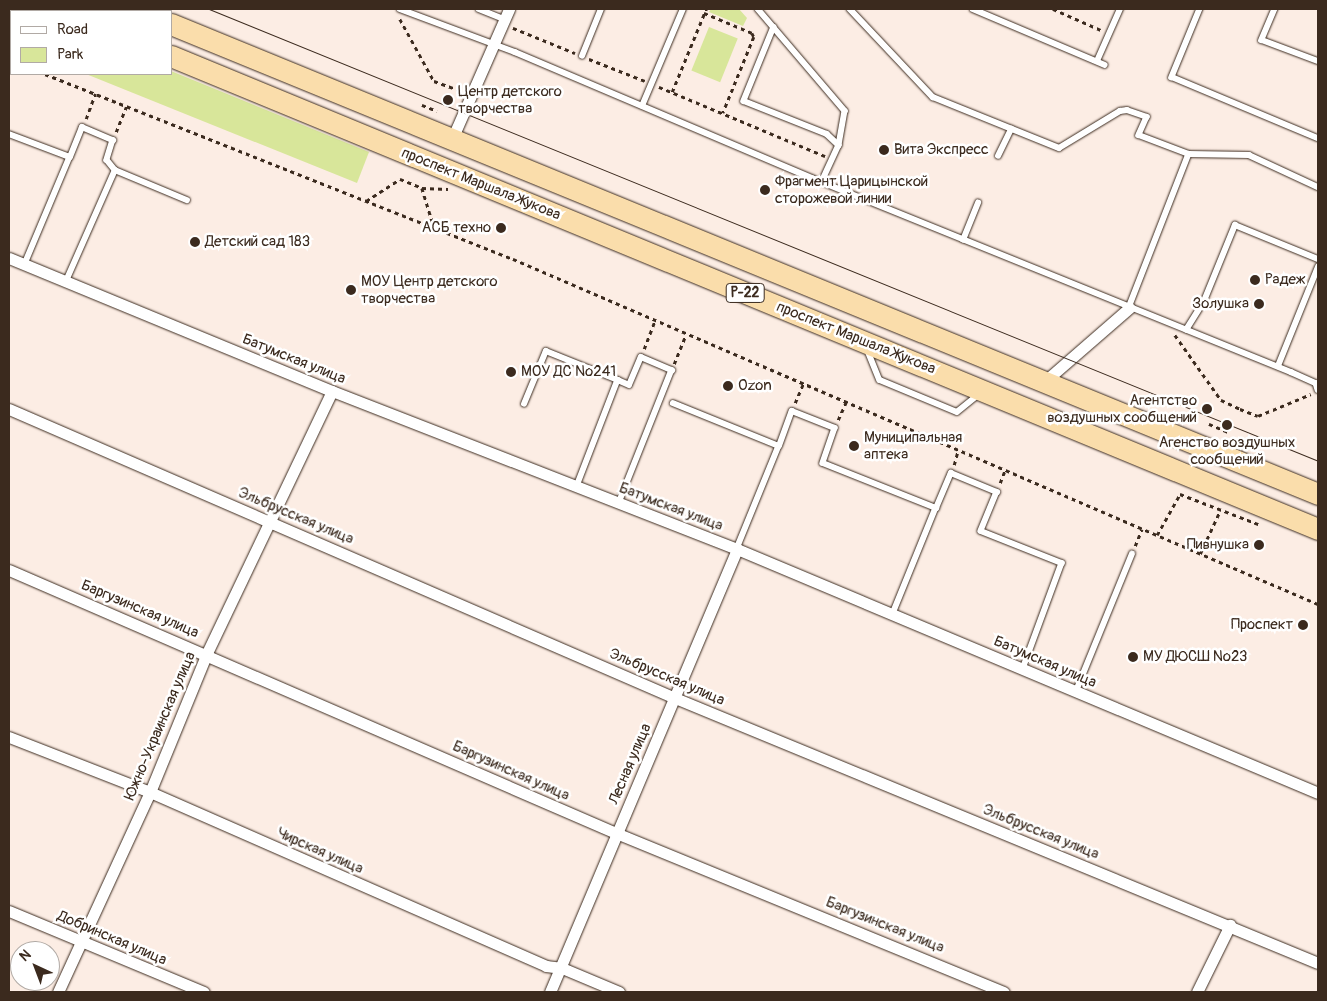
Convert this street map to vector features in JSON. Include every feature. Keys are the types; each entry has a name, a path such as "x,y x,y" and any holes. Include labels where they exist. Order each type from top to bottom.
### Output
{"highway":[{"name":"проспект Маршала Жукова","path":"172,24 1318,494"},
{"name":"проспект Маршала Жукова","path":"172,56 1318,530"}],"street":[{"path":"452,139 505,17"},
{"name":"Батумская улица","path":"9,258 332,391 738,549 1318,793"},
{"path":"1044,382 1129,308"},
{"name":"Южно-Украинская улица","path":"58,992 150,792 207,653 332,391"},
{"name":"Эльбрусская улица","path":"9,408 675,698 1230,925 1318,963"},
{"name":"Лесная улица","path":"550,992 562,968 616,833 738,549"},
{"name":"Баргузинская улица","path":"9,570 207,653 616,833 1004,992"},
{"name":"Чирская улица","path":"9,737 150,792 537,962 562,968 619,992"},
{"name":"Добринская улица","path":"9,911 204,992"},
{"path":"1197,992 1230,925"}],"lane":[{"path":"400,9 642,106 1129,308 1278,366 1317,383 1318,391"},
{"path":"480,9 505,17"},
{"path":"582,56 600,9"},
{"path":"642,106 683,9"},
{"path":"758,9 845,111 839,145 822,182"},
{"path":"850,9 933,97 1059,148 1120,110 1127,110 1147,117 1139,135 1189,154 1249,155 1318,187"},
{"path":"973,9 1105,64"},
{"path":"1097,62 1120,9"},
{"path":"1200,9 1172,78 1318,138"},
{"path":"1275,9 1262,40 1318,61"},
{"path":"774,27 744,101 827,134 839,145"},
{"path":"25,264 82,127 113,140 107,160 115,170 187,200"},
{"path":"998,156 1011,129"},
{"path":"9,134 70,157"},
{"path":"1129,308 1189,154"},
{"path":"66,282 115,170"},
{"path":"963,240 978,203"},
{"path":"1186,330 1204,302 1236,225 1318,259"},
{"path":"1278,366 1318,267"},
{"path":"864,342 880,380 957,412 983,391"},
{"path":"524,404 546,351 629,384 641,357 672,370 620,503"},
{"path":"578,486 618,380"},
{"path":"673,403 779,446"},
{"path":"738,549 792,411 835,428 822,463 936,508"},
{"path":"893,614 951,474 997,492 981,531 1062,563 1023,669"},
{"path":"1076,691 1132,554"}],"path":[{"path":"672,92 706,9"},
{"path":"1053,9 1109,33"},
{"path":"704,13 752,33 754,37 722,113"},
{"path":"399,17 434,81 461,92"},
{"path":"505,17 582,56 833,159"},
{"path":"48,75 434,228 1318,604"},
{"path":"82,127 96,94"},
{"path":"422,105 437,112"},
{"path":"113,140 126,107"},
{"path":"366,201 400,179 422,188 450,188"},
{"path":"422,188 434,228"},
{"path":"641,357 655,321"},
{"path":"1165,322 1221,400 1258,416 1318,391"},
{"path":"672,370 686,335"},
{"path":"792,411 803,384"},
{"path":"835,428 846,402"},
{"path":"1209,424 1230,433"},
{"path":"951,474 958,450"},
{"path":"997,492 1005,470"},
{"path":"1157,536 1180,494 1220,511 1258,524"},
{"path":"1200,554 1220,511"},
{"path":"1132,554 1142,529"}],"green space":[{"path":"711,9 739,9 747,18 743,26 709,12"},
{"path":"709,27 738,39 720,82 691,71"},
{"path":"172,71 369,152 357,183 88,75 172,75"}],"tram line":[{"path":"209,9 1318,461"}],"place":[{"name":"Центр детского творчества","path":"448,100"},
{"name":"Вита Экспресс","path":"884,150"},
{"name":"Фрагмент Царицынской сторожевой линии","path":"765,190"},
{"name":"АСБ техно","path":"501,228"},
{"name":"Детский сад 183","path":"195,242"},
{"name":"Радеж","path":"1255,280"},
{"name":"МОУ Центр детского творчества","path":"351,290"},
{"name":"Золушка","path":"1259,304"},
{"name":"МОУ ДС №241","path":"511,372"},
{"name":"Ozon","path":"728,386"},
{"name":"Агентство воздушных сообщений","path":"1207,409"},
{"name":"Агенство воздушных сообщений","path":"1227,425"},
{"name":"Муниципальная аптека","path":"854,446"},
{"name":"Пивнушка","path":"1259,545"},
{"name":"Проспект","path":"1303,625"},
{"name":"МУ ДЮСШ №23","path":"1133,657"}]}
